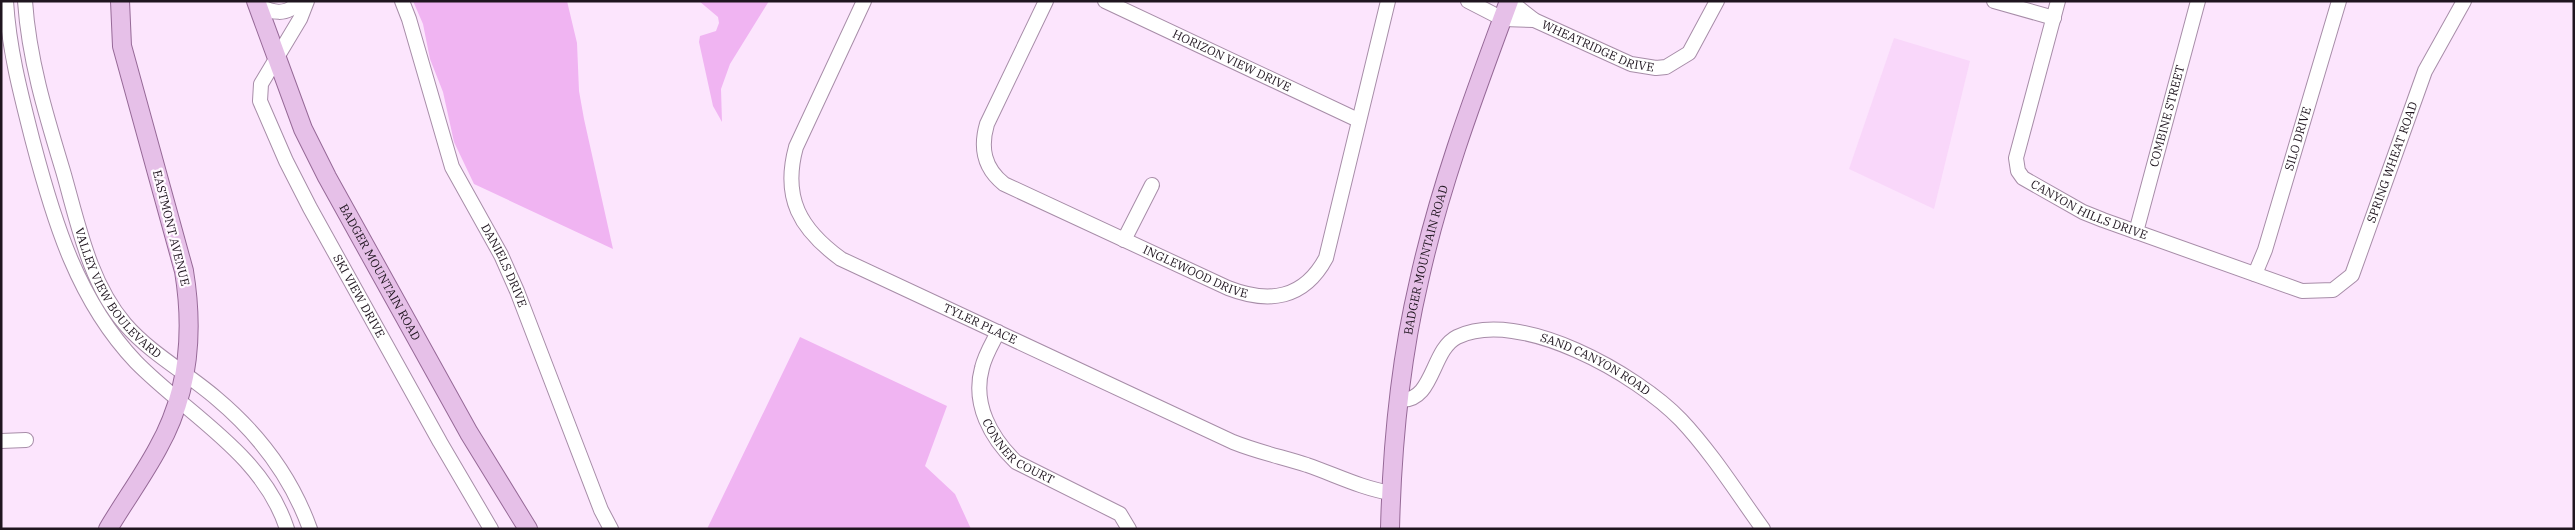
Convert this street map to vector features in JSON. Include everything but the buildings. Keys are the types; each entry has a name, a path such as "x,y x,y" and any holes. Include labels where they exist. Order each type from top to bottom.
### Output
{"main road":[{"name":"EASTMONT AVENUE","path":"108,529 159,447 178,401 184,376 190,322 184,270 122,46 120,1"},
{"name":"BADGER MOUNTAIN ROAD","path":"1390,529 1391,493 1400,400 1408,337 1419,281 1439,203 1470,105 1510,1"},
{"name":"BADGER MOUNTAIN ROAD","path":"256,3 303,129 327,177 469,432 528,529"}],"street":[{"name":"VALLEY VIEW BOULEVARD","path":"6,1 12,51 20,92 42,176 75,271 98,314 114,337 178,401 225,438 244,458 270,495 287,529"},
{"name":"VALLEY VIEW BOULEVARD","path":"26,1 30,47 39,90 92,267 102,288 125,324 140,340 184,376 216,398 274,458 300,502 310,529"},
{"name":"BADGER MOUNTAIN ROAD","path":"256,3 270,11 281,12 292,8 299,1"},
{"path":"276,56 300,19 306,1"},
{"name":"DANIELS DRIVE","path":"402,1 409,19 452,167 505,264 542,352 601,510 611,529"},
{"name":"TYLER PLACE","path":"864,1 796,147 791,183 797,211 814,238 841,259 1249,448 1308,466 1358,486 1391,493"},
{"name":"INGLEWOOD DRIVE","path":"1046,1 987,124 982,140 983,155 993,175 1004,184 1124,240 1247,295 1263,298 1280,296 1294,290 1313,277 1326,258 1388,1"},
{"name":"HORIZON VIEW DRIVE","path":"1105,1 1358,120"},
{"path":"1468,1 1503,18"},
{"name":"WHEATRIDGE DRIVE","path":"1510,1 1534,20 1631,64 1656,68 1666,67 1689,53 1717,1"},
{"path":"1994,1 2054,18"},
{"name":"CANYON HILLS DRIVE","path":"2058,1 2016,158 2018,172 2027,181 2083,212 2302,291"},
{"name":"COMBINE STREET","path":"2136,232 2198,1"},
{"name":"SILO DRIVE","path":"2255,274 2265,250 2339,1"},
{"name":"SPRING WHEAT ROAD","path":"2302,291 2337,290 2352,275 2426,71 2464,1"},
{"name":"WHEATRIDGE DRIVE","path":"1503,18 1534,20"},
{"name":"SKI VIEW DRIVE","path":"276,56 259,89 260,101 272,130 332,248 491,529"},
{"path":"1124,240 1152,185"},
{"name":"SAND CANYON ROAD","path":"1400,400 1410,400 1418,395 1444,347 1463,335 1493,329 1525,334 1556,342 1604,364 1673,412 1698,440 1763,529"},
{"name":"CONNER COURT","path":"998,332 982,368 980,384 984,415 994,437 1002,449 1016,462 1120,514 1129,529"},
{"path":"1,440 26,440"}],"shaded area":[{"path":"413,1 567,1 577,43 579,91 584,119 613,249 474,184 454,142 443,92 430,59 423,24"},
{"path":"699,1 769,1 730,64 721,89 722,122 713,106 699,42 700,36 716,31 719,23 718,17"},
{"path":"1894,38 1970,61 1934,209 1849,169"},
{"path":"800,337 947,406 925,466 955,494 971,529 707,529"}]}
